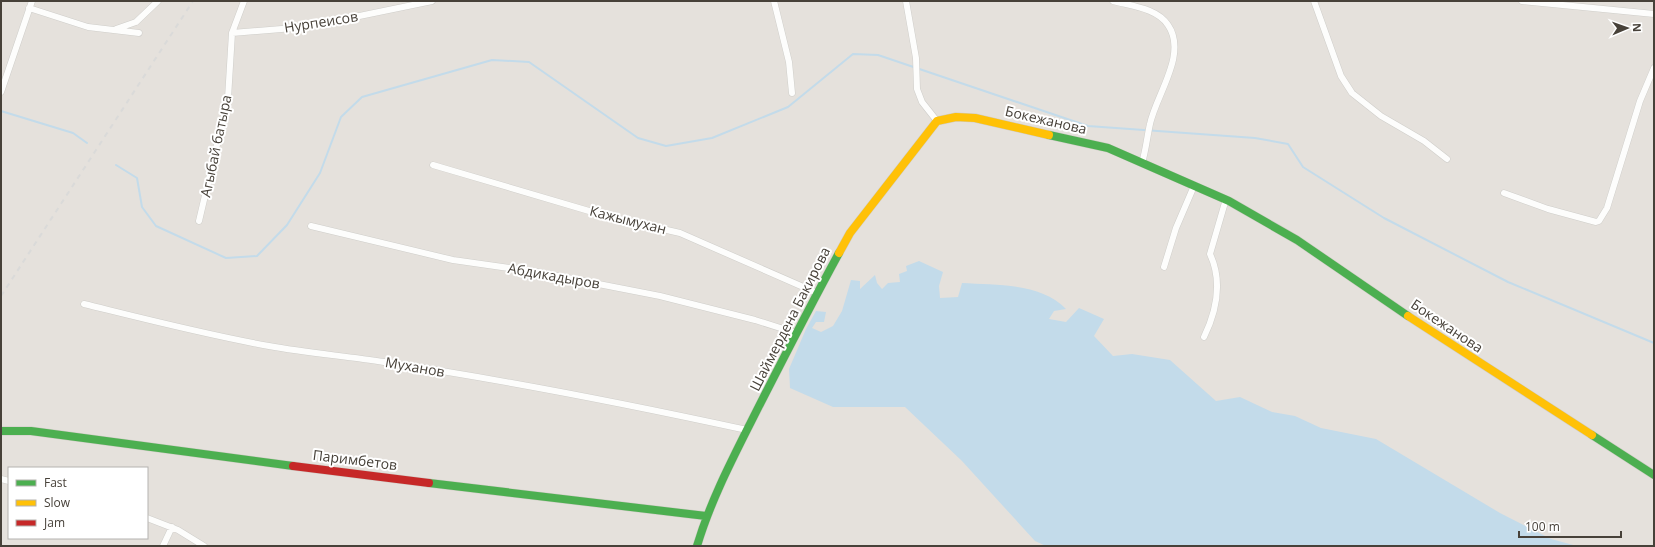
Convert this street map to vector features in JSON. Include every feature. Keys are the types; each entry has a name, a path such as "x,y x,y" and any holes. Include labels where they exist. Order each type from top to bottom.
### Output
{"street":[{"path":"2,90 32,1"},
{"path":"111,30 136,22 158,1"},
{"name":"Агыбай батыра","path":"199,221 228,98 232,33 244,1"},
{"name":"Нурпеисов","path":"232,33 306,27 432,1"},
{"path":"774,1 789,62 792,93"},
{"path":"906,1 916,58 917,89 922,102 937,121"},
{"path":"1113,1 1142,8 1155,14 1168,24 1174,35 1174,55 1164,90 1150,124 1149,138 1142,163"},
{"path":"1314,1 1341,76 1352,93 1381,116 1424,141 1446,159"},
{"path":"1522,1 1654,14"},
{"path":"29,8 88,27 139,33"},
{"path":"1504,193 1548,209 1596,222 1600,221 1607,208 1640,101 1654,68"},
{"name":"Бокежанова","path":"937,121 956,117 975,118 1108,148 1226,199 1297,240 1448,343 1654,475"},
{"name":"Шаймердена Бакирова","path":"697,546 706,516 747,430 796,333 850,233 937,121"},
{"name":"Кажымухан","path":"433,165 606,216 680,233 817,293"},
{"path":"1164,267 1176,228 1194,186"},
{"path":"1204,337 1213,318 1218,283 1216,266 1210,254 1226,199"},
{"name":"Абдикадыров","path":"311,226 453,260 537,272 660,296 755,320 796,333"},
{"name":"Муханов","path":"84,304 197,332 270,347 384,362 505,382 639,407 747,430"},
{"name":"Паримбетов","path":"1,431 31,430 332,471 706,516"},
{"path":"148,518 172,527 204,546"},
{"path":"163,546 172,527"}],"shaded area":[{"path":"1,1 1654,1 1654,546 1,546"}],"water":[{"path":"919,261 943,272 939,286 940,298 958,297 962,283 1003,285 1044,294 1056,300 1066,309 1054,311 1049,319 1066,322 1079,308 1104,319 1094,336 1113,356 1132,354 1170,360 1216,401 1240,397 1272,412 1295,416 1321,428 1376,439 1500,513 1551,539 1577,546 1046,546 1035,541 962,461 905,407 833,407 790,388 789,369 806,329 816,311 826,312 824,322 816,322 812,328 821,332 833,326 842,311 851,280 860,281 860,289 875,275 877,283 882,289 888,283 900,282 899,274 907,271 906,266"}],"waterway":[{"path":"116,165 137,178 142,207 156,226 226,258 257,256 287,225 320,173 341,117 362,97 492,60 529,62 638,138 666,146 712,138 788,107 853,54 878,55 1088,126 1255,138 1288,144 1303,167 1384,218 1508,282 1654,343"},
{"path":"1,111 73,133 87,143"}],"railway":[{"path":"1,296 193,1"}],"traffic: fast":[{"path":"1049,135 1108,148 1229,201 1297,240 1408,316"},
{"path":"697,546 709,511 731,461 786,352 839,253"},
{"path":"1,431 31,431 293,466"},
{"path":"1592,435 1654,475"},
{"path":"429,483 706,516"}],"traffic: slow":[{"path":"839,253 850,233 937,121 956,117 975,118 1049,135"},
{"path":"1408,316 1592,435"}],"traffic: jam":[{"path":"293,466 429,483"}]}
